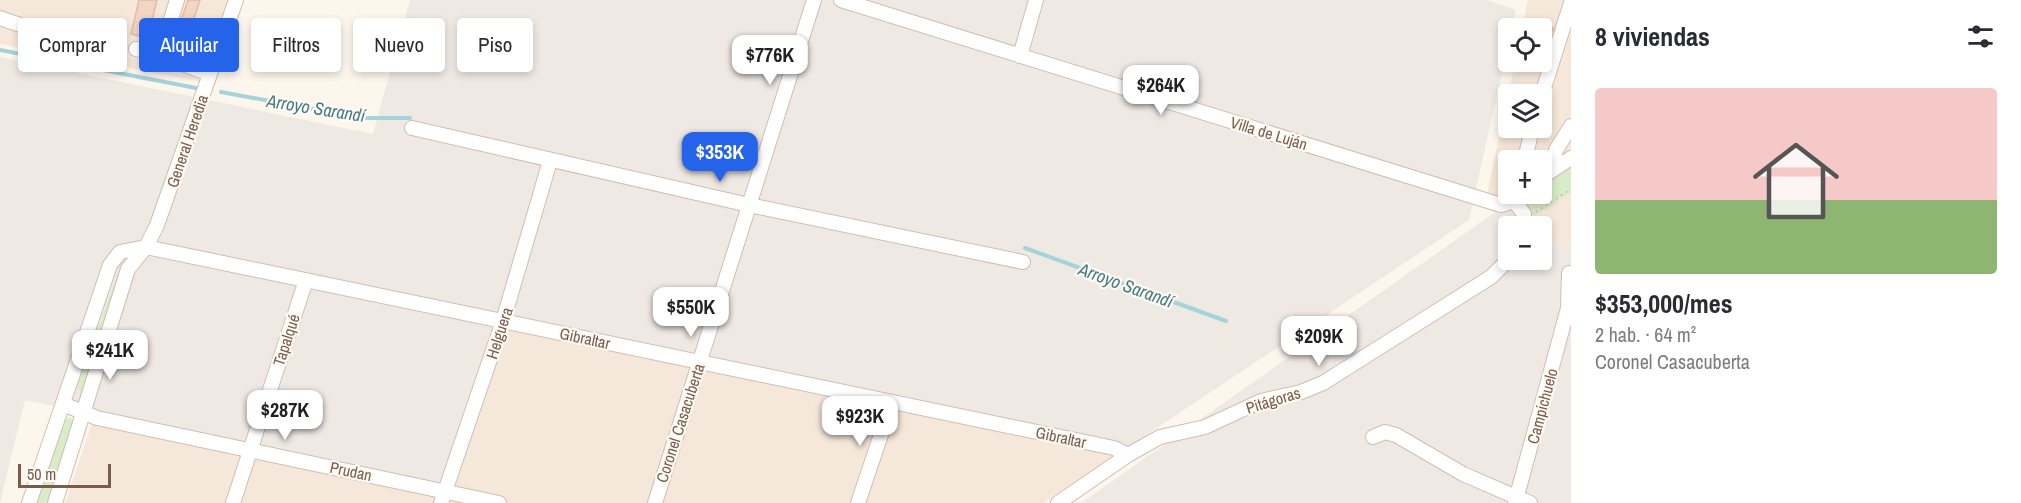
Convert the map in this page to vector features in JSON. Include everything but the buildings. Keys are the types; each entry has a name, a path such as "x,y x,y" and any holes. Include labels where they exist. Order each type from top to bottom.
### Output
{"street":[{"path":"171,18 177,0"},
{"name":"General Heredia","path":"55,503 128,269 146,247 157,225 236,0"},
{"name":"Coronel Casacuberta","path":"655,503 814,0"},
{"name":"Villa de Luján","path":"841,0 1498,204"},
{"path":"1020,56 1036,0"},
{"path":"1545,84 1571,3"},
{"path":"0,18 18,24"},
{"path":"204,72 210,74"},
{"path":"1552,160 1571,126"},
{"path":"412,128 749,205 1023,262"},
{"path":"1552,170 1571,158"},
{"name":"Helguera","path":"443,497 503,321 550,160"},
{"path":"29,503 114,256 120,252 146,247"},
{"name":"Gibraltar","path":"146,247 1114,448 1128,455"},
{"name":"Pitágoras","path":"1058,503 1128,455 1169,433 1205,427 1261,401 1301,392 1323,383 1491,278 1499,270"},
{"name":"Campichuelo","path":"1521,502 1568,308 1569,273"},
{"name":"Tapalqué","path":"233,503 306,280"},
{"path":"858,503 892,402"},
{"name":"Prudan","path":"63,404 84,413 251,450 443,497 499,503"},
{"path":"1373,437 1385,432 1396,435 1446,465 1521,502"}],"path":[{"path":"1533,216 1536,211 1571,189"}],"shaded area":[{"path":"0,0 239,0 234,18 139,18 139,70 127,68 127,18 18,18 18,47 0,44"},
{"path":"410,0 1487,0 1516,10 1514,18 1498,18 1498,72 1502,72 1469,220 1115,456 490,320 445,489 25,400 0,503 0,57 18,61 18,72 73,72 373,134 390,72 445,72 445,18 405,18"},
{"path":"1528,0 1571,0 1571,242 1563,247 1552,240 1552,216 1519,216 1501,204 1552,204 1552,150 1498,150 1498,202 1487,194 1499,138 1552,138 1552,84 1510,84 1513,72 1552,72 1552,18 1524,18"},
{"path":"150,72 218,72 214,84"},
{"path":"1504,206 1518,216 1498,216 1498,270 1552,270 1552,240 1563,247 1571,242 1571,503 1081,503"},
{"path":"489,319 1115,456 1043,503 65,503 95,415"}],"green space":[{"path":"1571,164 1571,192 1535,216 1531,216 1526,204 1552,204 1552,176"},
{"path":"122,261 125,263 81,393 77,387"},
{"path":"70,417 73,422 47,503 36,503 64,421"}],"waterway":[{"name":"Arroyo Sarandí","path":"0,50 201,89"},
{"name":"Arroyo Sarandí","path":"221,92 362,118 410,118"},
{"name":"Arroyo Sarandí","path":"1025,248 1226,321"}]}
